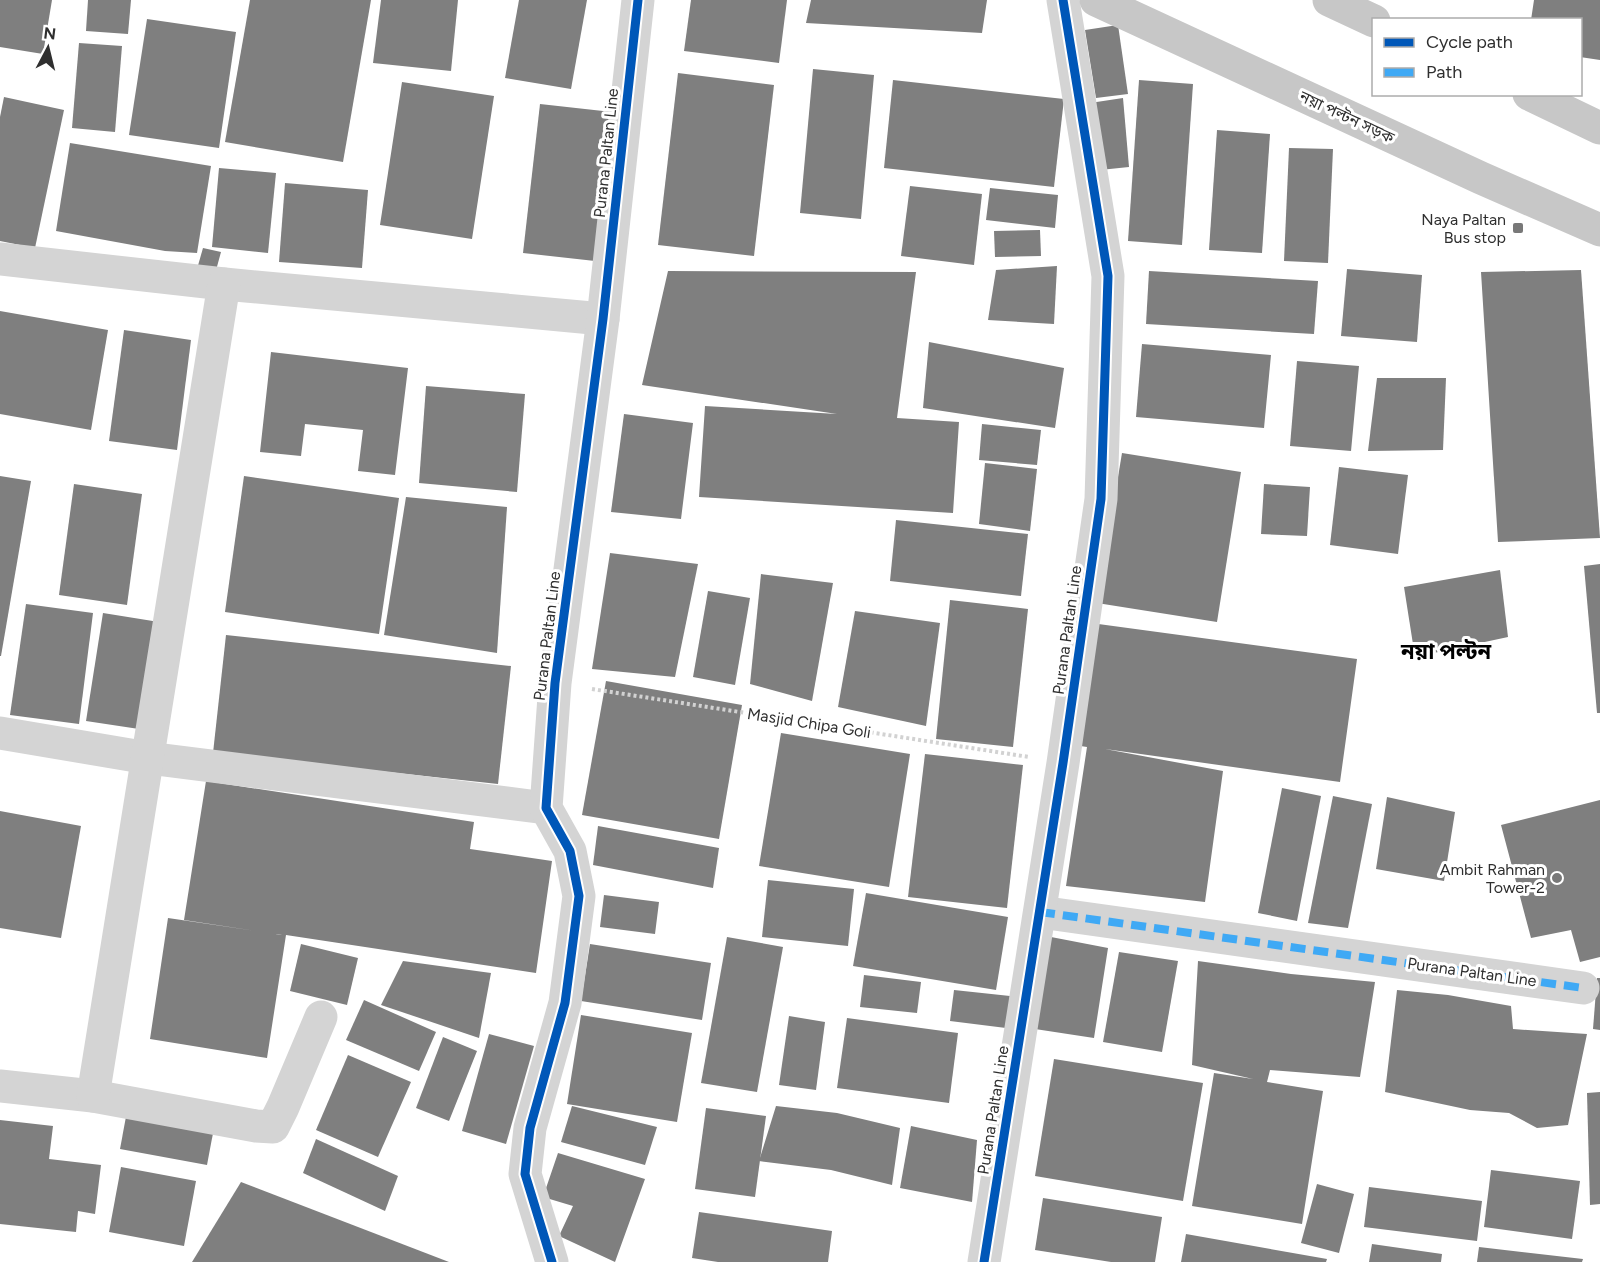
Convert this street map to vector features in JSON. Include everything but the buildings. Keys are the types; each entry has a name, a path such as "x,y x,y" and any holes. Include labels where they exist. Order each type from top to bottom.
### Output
{"main road":[{"name":"নয়া পল্টন সড়ক","path":"1096,0 1481,178 1600,230"},
{"path":"1329,0 1372,20"},
{"path":"1532,96 1600,128"}],"street":[{"name":"Purana Paltan Line","path":"546,808 555,683 603,319 638,0"},
{"name":"Purana Paltan Line","path":"984,1262 1064,763 1101,499 1108,276 1063,0"},
{"path":"0,259 224,284 603,319"},
{"path":"93,1096 224,284"},
{"path":"0,733 148,758 546,808 570,851 579,896 565,1003 530,1128 525,1174 552,1262"},
{"name":"Purana Paltan Line","path":"1040,912 1583,988"},
{"path":"0,1086 93,1096 256,1126 273,1127 321,1017"}],"marked path":[{"path":"1040,912 1583,988"}],"cycle path":[{"path":"552,1262 525,1174 530,1128 565,1003 579,896 570,851 546,808 555,683 603,319 638,0"},
{"path":"984,1262 1063,763 1101,499 1108,276 1063,0"}],"place":[{"name":"Naya Paltan Bus stop","path":"1518,228"},
{"name":"Ambit Rahman Tower-2","path":"1557,878"}],"district":[{"name":"নয়া পল্টন","path":"1446,651"}]}
